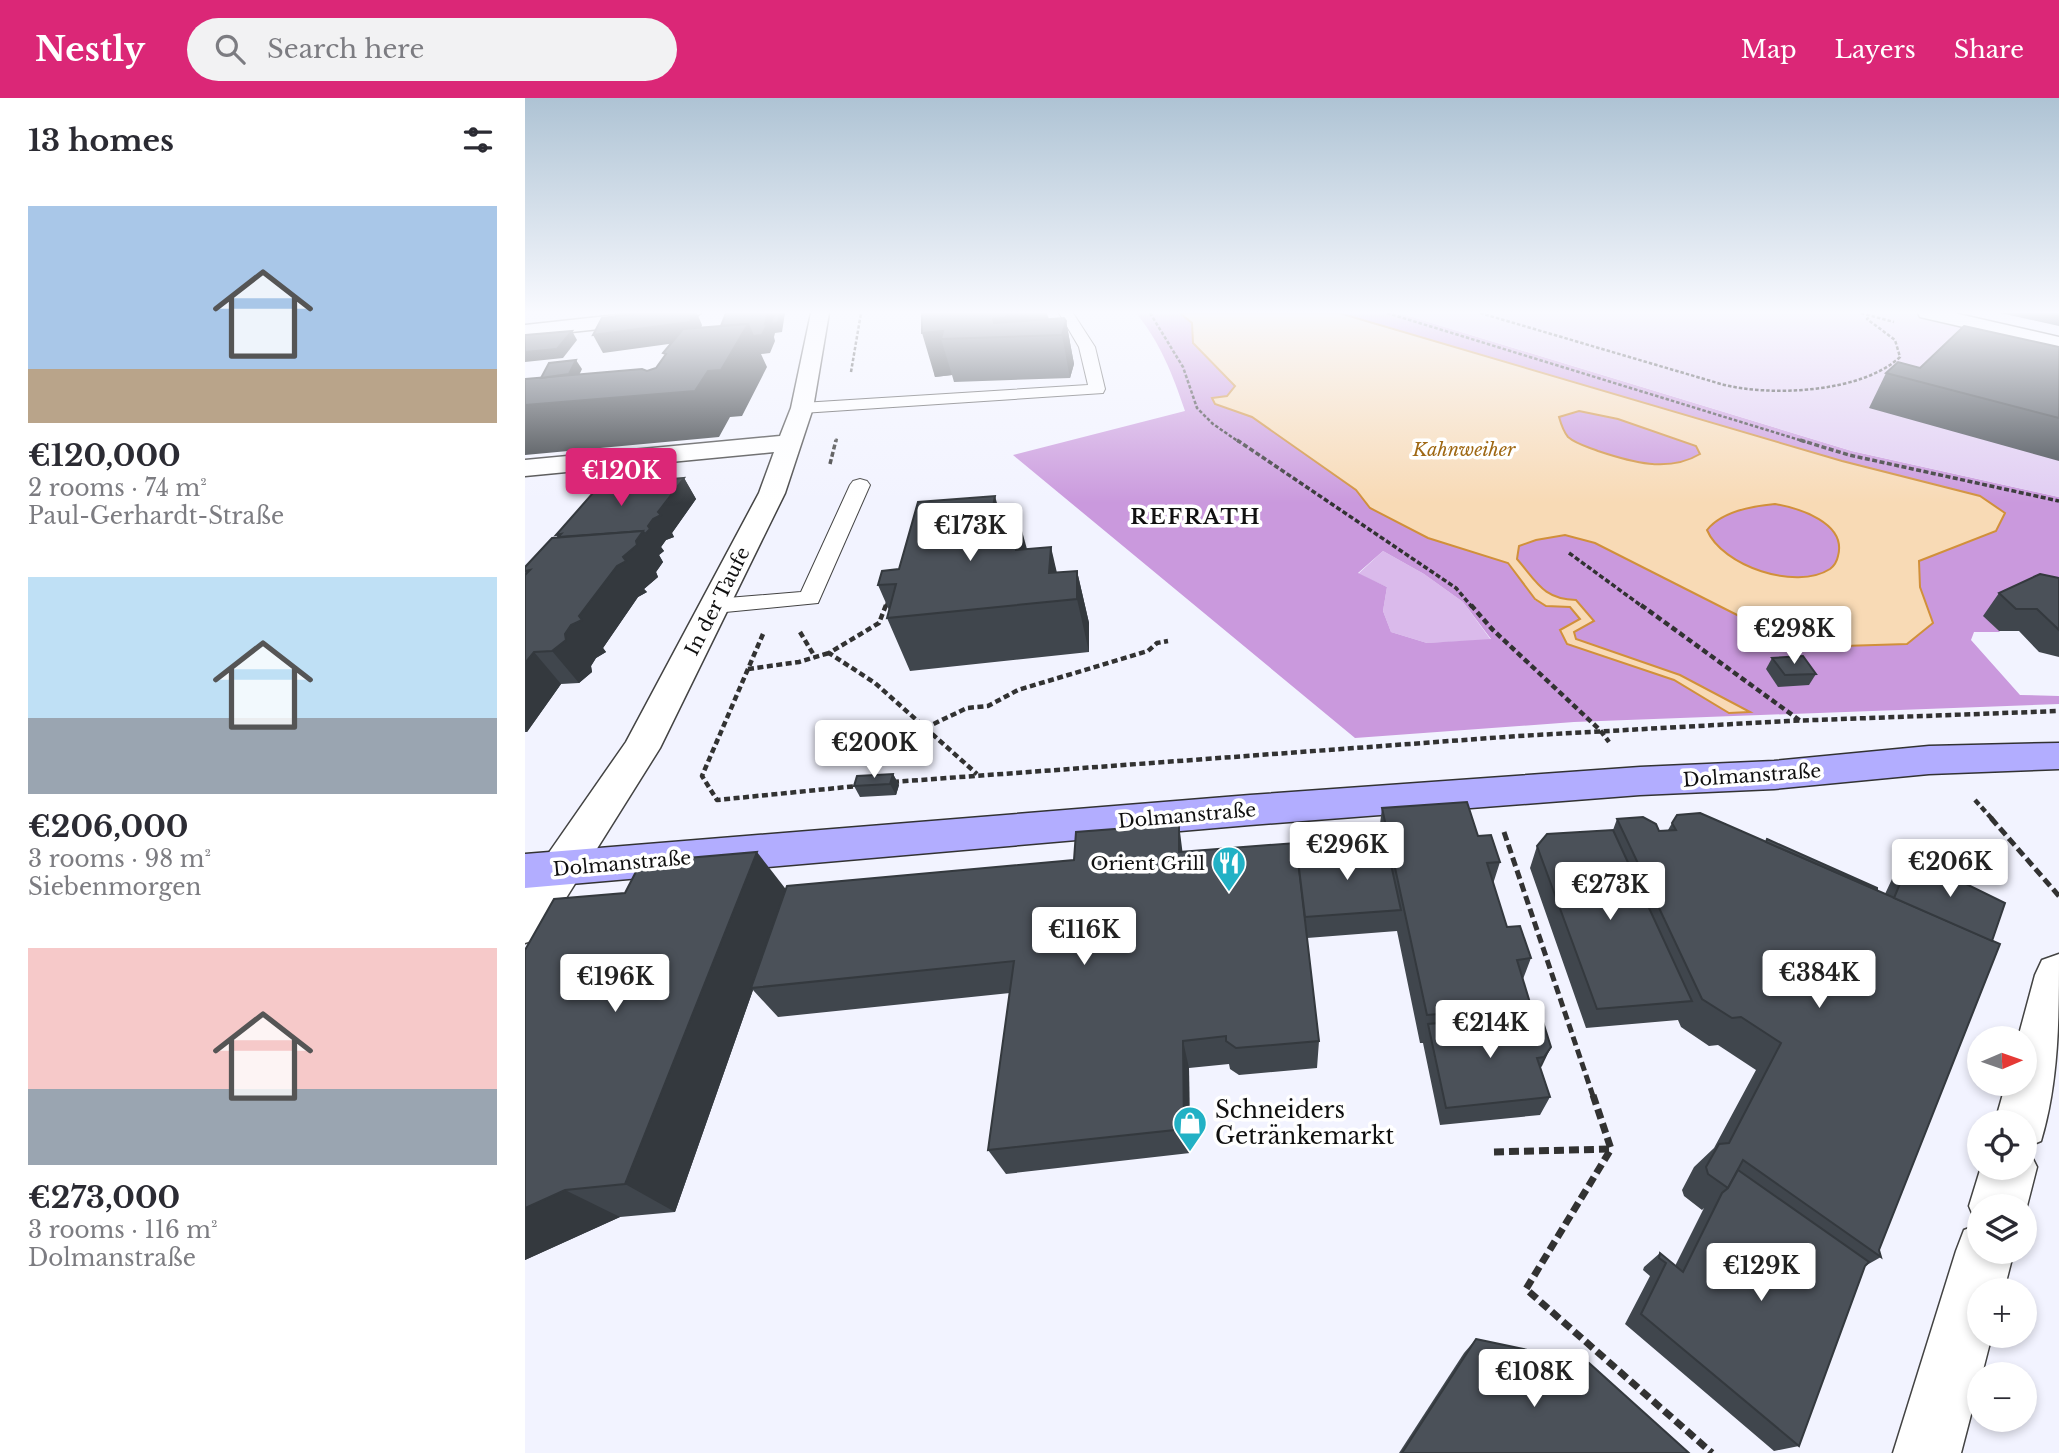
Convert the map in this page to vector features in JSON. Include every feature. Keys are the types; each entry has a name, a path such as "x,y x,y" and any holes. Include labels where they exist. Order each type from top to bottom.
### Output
{"main road":[{"name":"Dolmanstraße","path":"545,869 1490,792 1774,775 1929,760 2059,756"}],"street":[{"name":"In der Taufe","path":"525,924 545,869 642,748 715,607 772,493 801,408 807,376"},
{"path":"525,468 788,443"},
{"path":"2029,1101 2059,975"},
{"path":"1927,1453 1981,1264"}],"lane":[{"path":"801,408 1097,389 1094,376"},
{"path":"715,607 810,598 859,485"}],"path":[{"path":"829,466 850,376"},
{"path":"1186,376 1197,408 1213,424 1456,588 1492,629 1600,730 1640,781"},
{"path":"1593,376 1849,455 2059,501"},
{"path":"1699,376 1743,389 1839,386 1872,376"},
{"path":"1569,553 1802,722"},
{"path":"747,669 799,662 829,653 879,623 888,599"},
{"path":"778,601 702,776 717,800 867,785"},
{"path":"925,728 967,708 988,706 1018,690 1148,651 1157,643 1168,641"},
{"path":"829,653 875,684 977,774"},
{"path":"881,783 1600,730 2059,711"},
{"path":"1490,792 1611,1149 1526,1289 1712,1453"},
{"path":"1981,805 2059,895"},
{"path":"1495,1152 1611,1149"}],"shaded area":[{"path":"1172,376 1226,376 1235,386 1215,404 1252,417 1356,490 1370,508 1428,538 1508,563 1535,600 1546,606 1570,607 1581,619 1560,630 1567,644 1667,678 1576,639 1573,632 1594,621 1576,600 1548,593 1535,582 1517,558 1519,546 1565,535 1595,543 1747,620 1842,646 1932,623 1920,587 1918,561 1996,531 2004,513 1980,496 1842,461 1554,376 1607,376 1852,451 2059,497 2059,605 1984,616 2000,632 1974,632 1971,640 2020,695 2059,696 2059,704 1574,722 1355,738 1013,455 1185,411","holes":["1383,551 1424,574 1463,602 1491,639 1427,643 1391,632 1383,611 1387,587 1358,573","1677,682 1748,712 1729,713"]},
{"path":"1607,376 2059,376 2059,497 1852,451"},
{"path":"1579,411 1618,419 1697,446 1700,454 1675,463 1662,464 1636,462 1598,451 1575,442 1563,430 1559,417"},
{"path":"1775,504 1796,509 1828,526 1839,544 1838,558 1831,568 1798,578 1761,572 1728,555 1715,543 1707,530 1729,514"},
{"path":"1383,551 1424,574 1463,602 1491,640 1427,643 1391,632 1383,611 1387,587 1358,574"}],"water":[{"name":"Kahnweiher","path":"1225,376 1554,376 1842,461 1980,496 2005,513 1996,531 1919,561 1920,587 1933,623 1907,644 1843,646 1774,630 1747,620 1595,543 1565,535 1519,546 1517,559 1542,588 1556,596 1576,600 1594,621 1574,632 1576,639 1680,675 1750,712 1729,713 1674,680 1567,644 1560,630 1580,619 1570,607 1546,606 1535,599 1508,563 1428,538 1370,508 1356,490 1252,417 1215,404 1212,398 1227,396 1235,386","holes":["1579,411 1618,419 1696,446 1700,454 1688,460 1662,464 1623,459 1575,442 1563,430 1559,417","1775,504 1796,509 1828,526 1839,544 1835,563 1816,575 1780,576 1744,564 1715,543 1707,530 1721,518 1747,508"]}],"building":[{"path":"557,376 705,376 695,391 525,405 525,379"},
{"path":"1898,376 2059,376 2059,418"},
{"path":"684,478 658,512 661,515 653,519 645,534 643,531 556,535 600,485"},
{"path":"995,496 990,523 1019,520 1016,550 1051,547 1049,573 1077,571 1077,599 887,618 896,584 878,585 882,571 899,569 918,502"},
{"path":"643,531 636,541 637,545 623,557 626,561 617,566 579,616 582,620 571,625 565,634 566,640 552,651 534,652 525,663 525,575 530,570 525,571 525,567 552,538"},
{"path":"2040,574 2059,578 2059,630 2037,609 2016,609 1999,593"},
{"path":"1803,656 1816,674 1785,675 1772,658"},
{"path":"893,774 890,784 854,786 857,776"},
{"path":"1467,802 1478,836 1491,835 1500,862 1487,863 1507,927 1520,926 1531,958 1517,960 1531,1006 1427,1015 1382,808"},
{"path":"1700,813 2000,944 1879,1250 1881,1257 1743,1160 1728,1188 1708,1174 1706,1167 1719,1144 1729,1143 1781,1043 1741,1017 1732,1018 1702,999 1617,819 1643,817 1656,824 1659,831 1676,830 1672,823 1677,815"},
{"path":"1179,824 1179,852 1296,843 1319,1041 1236,1048 1226,1041 1226,1036 1183,1041 1184,1129 988,1150 1014,961 751,988 787,886 1074,860 1076,832"},
{"path":"1613,830 1692,1001 1597,1009 1537,846 1547,834"},
{"path":"1767,839 1877,888 1877,890 1766,842"},
{"path":"1387,846 1401,910 1305,917 1297,852"},
{"path":"757,852 625,1184 565,1190 525,1208 525,950 554,899 625,893 641,862"},
{"path":"1911,857 2005,903 1992,941 1894,898"},
{"path":"1531,1015 1543,1022 1551,1047 1544,1057 1537,1058 1550,1097 1446,1108 1428,1024"},
{"path":"1738,1170 1869,1262 1865,1266 1799,1446 1641,1314 1666,1263 1659,1258 1660,1253 1683,1272 1722,1193"},
{"path":"1476,1339 1589,1363 1689,1453 1402,1453"}],"place":[{"name":"Orient Grill","path":"1229,893"},
{"name":"Schneiders Getränkemarkt","path":"1190,1153"}],"district":[{"name":"REFRATH","path":"1196,517"}]}
